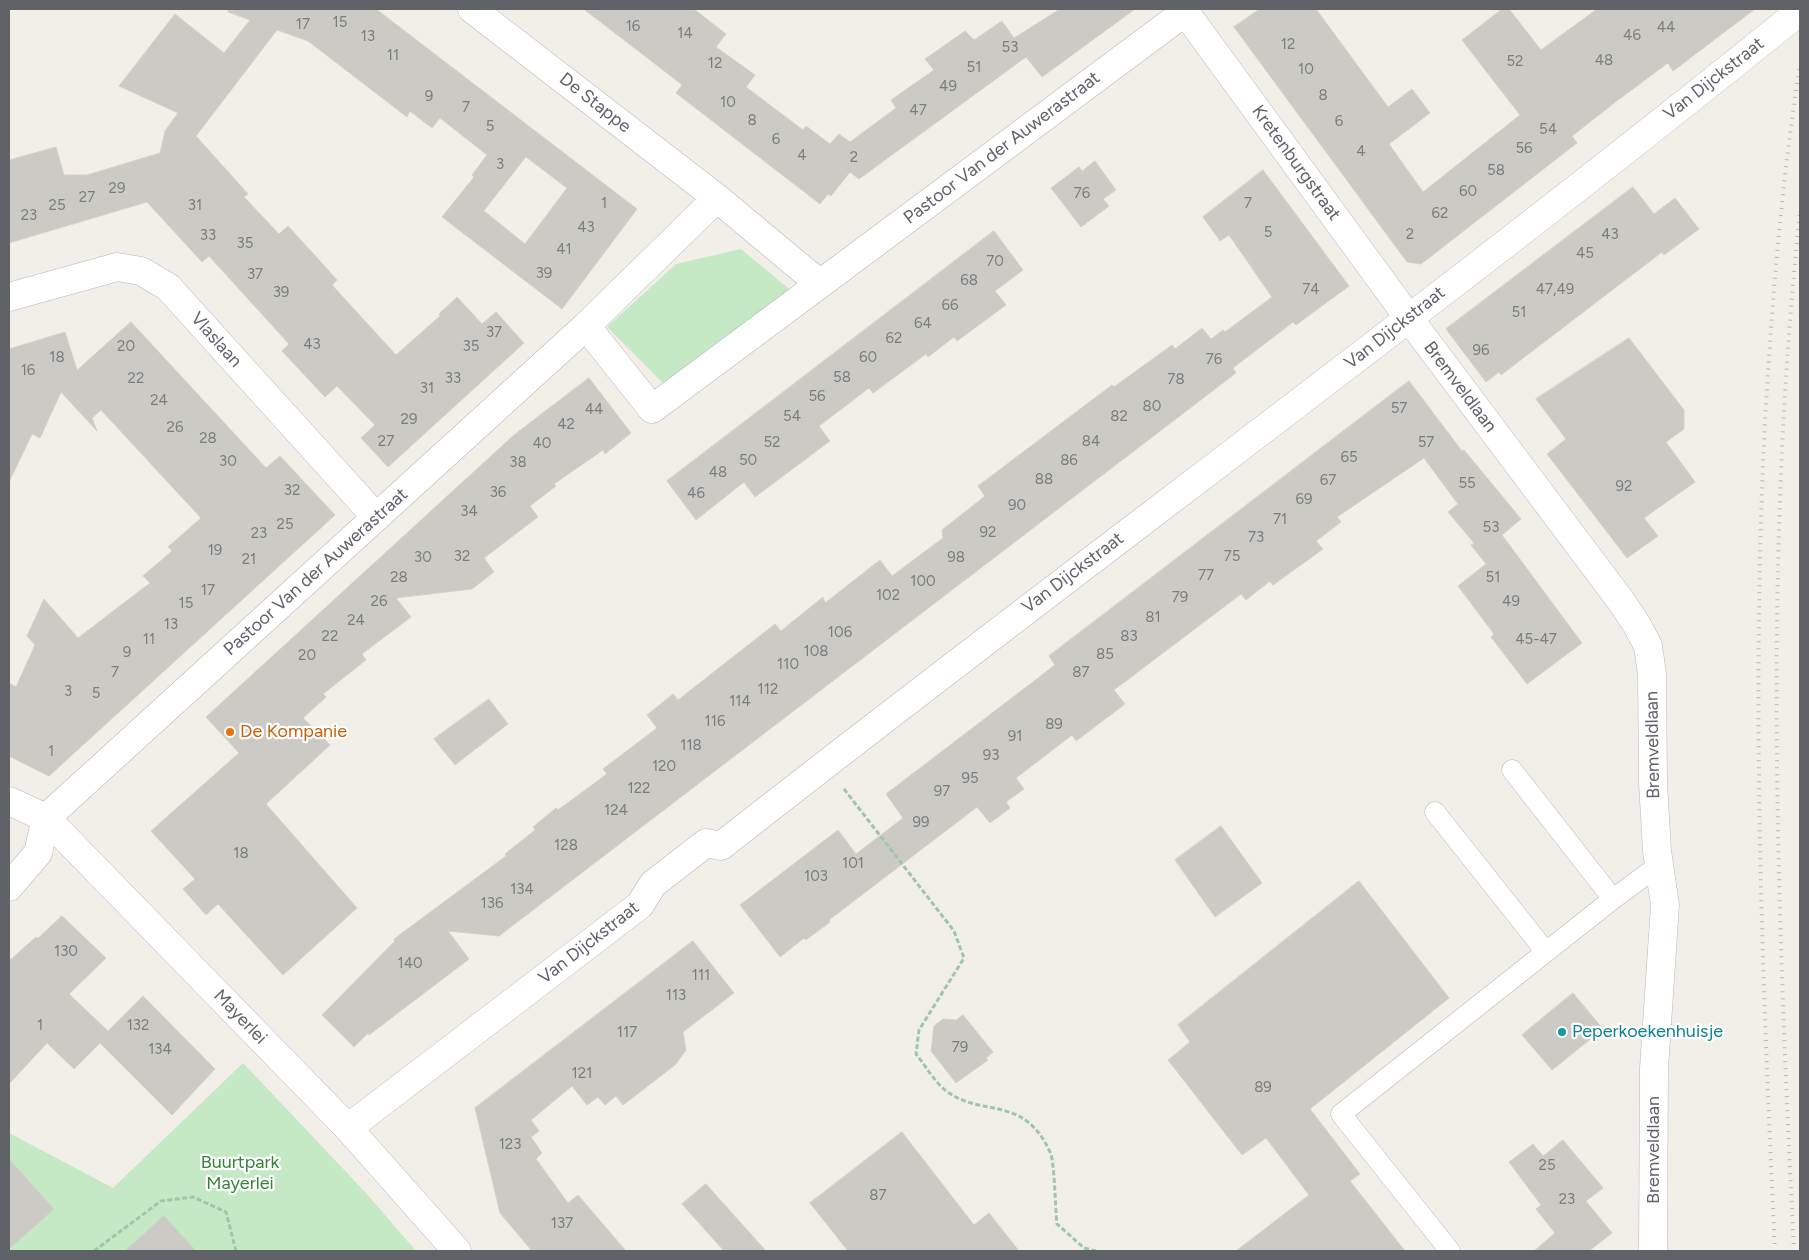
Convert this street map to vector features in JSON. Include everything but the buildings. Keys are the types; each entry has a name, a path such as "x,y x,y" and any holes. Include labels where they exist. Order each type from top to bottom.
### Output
{"street":[{"name":"De Stappe","path":"472,9 718,198"},
{"name":"Pastoor Van der Auwerastraat","path":"586,326 652,409 1184,10"},
{"name":"Kretenburgstraat","path":"1184,10 1408,317"},
{"name":"Van Dijckstraat","path":"348,1128 640,905 653,884 706,843 721,846 892,711 1408,317 1800,11"},
{"path":"718,198 820,284"},
{"name":"Pastoor Van der Auwerastraat","path":"46,818 586,326 718,198"},
{"name":"Vlaslaan","path":"9,297 117,267 141,271 168,287 376,517"},
{"name":"Bremveldlaan","path":"1408,317 1621,601 1648,646 1652,674 1653,783 1659,865 1665,905 1654,1068 1653,1251"},
{"name":"Mayerlei","path":"9,801 46,818 348,1128 457,1251"},
{"path":"9,887 38,853 46,818"}],"lane":[{"path":"1512,770 1613,898"},
{"path":"1435,812 1546,952"},
{"path":"1450,1251 1341,1114 1613,898 1659,865"}],"path":[{"path":"842,787 954,931 964,958 919,1030 916,1054 944,1090 964,1100 1017,1115 1033,1124 1051,1153 1057,1224 1084,1248 1096,1251"},
{"path":"94,1251 161,1201 193,1197 226,1212 236,1251"}],"green space":[{"path":"741,249 794,293 666,386 607,327 676,264"},
{"name":"Buurtpark Mayerlei","path":"243,1063 366,1193 416,1251 9,1251 9,1133 113,1188"}],"railway":[{"path":"1775,1251 1762,940 1759,733 1761,526 1765,422 1774,288 1782,199 1800,66"},
{"path":"1794,1251 1779,861 1777,602 1788,342 1800,213"}],"place":[{"name":"De Kompanie","path":"230,732"},
{"name":"Peperkoekenhuisje","path":"1562,1032"}]}
